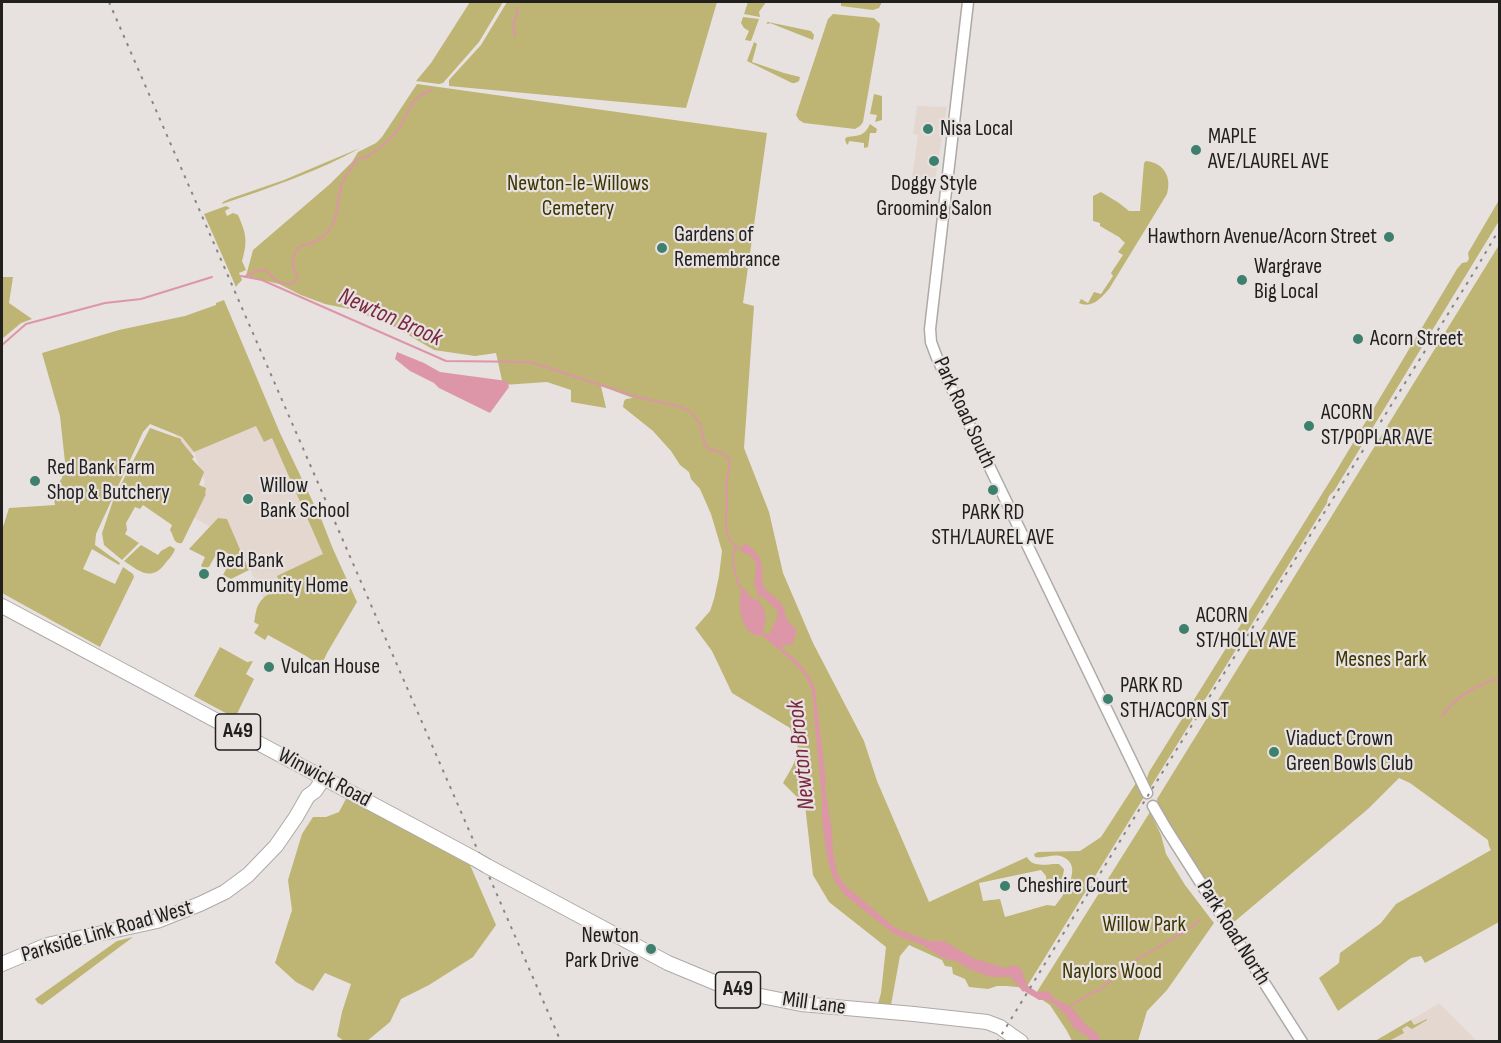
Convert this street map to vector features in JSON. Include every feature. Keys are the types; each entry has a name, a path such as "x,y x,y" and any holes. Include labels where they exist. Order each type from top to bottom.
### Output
{"main road":[{"name":"Winwick Road","path":"2,606 487,866"},
{"name":"Parkside Link Road West","path":"2,964 47,945 156,921 225,892 248,875 276,846 308,796 306,792 319,775"},
{"name":"Mill Lane","path":"487,866 668,963 721,985 801,1004 987,1022 1000,1027 1021,1041"}],"street":[{"name":"Park Road South","path":"968,2 930,329 931,342 1147,793"},
{"name":"Park Road North","path":"1153,806 1282,1013 1302,1041"}],"shaded area":[{"path":"917,106 947,107 934,188 911,186 918,135 913,134"},
{"name":"Willow Bank School","path":"136,341 266,425 348,610 273,620 227,519 218,518 210,527 191,516 205,482 194,452 185,457"},
{"path":"397,352 440,372 507,381 509,387 490,413 410,371 395,359"},
{"path":"745,543 759,557 763,587 780,602 787,620 797,630 793,643 782,645 783,649 810,677 815,689 825,790 838,876 847,887 895,928 929,941 944,941 975,959 1006,968 1013,965 1021,968 1027,985 1037,992 1049,991 1055,1000 1061,1001 1075,1011 1085,1024 1098,1034 1100,1041 1091,1041 1074,1028 1066,1015 1054,1004 1023,992 1011,977 990,977 958,962 943,958 922,945 894,934 845,895 834,880 827,858 822,820 811,687 804,674 793,662 761,635 754,635 745,625 740,610 743,589 763,606 765,617 763,633 769,635 778,612 755,587 755,562 751,556 740,551"},
{"path":"1438,1004 1475,1039 1473,1042 1375,1041"}],"green space":[{"path":"470,2 503,2 479,42 443,83 416,81 431,63"},
{"path":"507,2 717,2 686,108 449,86 449,80 481,45"},
{"path":"748,2 766,2 759,12 760,17 744,14"},
{"path":"841,2 882,2 879,8 873,10 841,6"},
{"path":"833,14 874,18 880,24 863,122 855,129 804,123 796,115 828,19"},
{"path":"743,17 759,19 751,41 745,40 749,31 741,23"},
{"path":"766,23 811,31 814,35 813,40"},
{"path":"754,42 757,44 752,62 800,77 799,81 792,83 747,61"},
{"name":"Newton-le-Willows Cemetery","path":"417,84 767,133 743,303 754,306 744,448 769,512 783,573 813,643 864,741 877,781 929,902 1027,857 1037,864 1059,864 1064,869 1059,883 1051,890 1047,889 1046,876 1041,870 979,883 983,901 1000,899 1005,917 1047,905 1055,906 1070,881 1072,867 1063,857 1035,857 1034,854 1080,851 1101,837 1136,783 1144,797 1026,988 969,987 965,979 953,974 952,967 945,966 942,960 909,945 900,956 891,1005 878,1004 886,947 829,902 813,875 805,805 783,783 797,756 796,738 795,745 790,728 732,693 712,651 695,628 710,611 719,576 722,551 711,514 700,489 691,479 689,472 680,465 653,431 623,407 626,399 633,398 601,386 606,408 571,402 571,390 547,382 503,385 496,353 475,356 434,350 395,327 354,310 325,304 279,284 246,276 253,250 330,184 352,162 358,152 376,143 382,137"},
{"path":"874,94 882,96 882,120 875,122 877,115 870,114"},
{"path":"870,124 877,129 876,133 870,133 868,147 864,148 864,143 849,141 848,145 846,143 847,137 863,133"},
{"path":"360,148 310,172 222,204 229,199 284,180"},
{"path":"1146,161 1158,165 1165,172 1168,182 1167,194 1109,289 1092,304 1079,303 1081,299 1088,303 1094,292 1101,294 1123,255 1118,252 1125,243 1100,226 1100,223 1093,221 1093,196 1101,192 1129,211 1140,211"},
{"path":"1499,200 1499,221 1150,788 1147,778 1149,772 1335,473 1457,269 1469,259 1468,253"},
{"path":"226,206 230,208 225,211 227,216 233,213 238,215 245,237 242,261 246,270 239,273 242,280 236,287 204,214"},
{"name":"Mesnes Park","path":"1499,245 1499,922 1425,963 1421,956 1411,958 1338,1011 1319,978 1339,963 1340,953 1381,923 1396,904 1491,850 1488,840 1410,783 1399,778 1368,809 1234,922 1158,809 1157,799"},
{"path":"2,277 13,277 9,303 32,319 21,323 2,339"},
{"path":"224,300 280,433 357,602 321,666 268,635 265,640 254,633 259,625 254,622 257,607 262,599 282,588 277,576 323,554 272,438 264,442 256,426 194,452 182,437 150,424 143,432 96,534 95,545 120,563 119,565 92,549 83,569 115,584 123,567 134,577 100,647 2,593 2,530 9,508 55,505 53,492 62,478 65,462 60,416 42,353 119,330 185,316"},
{"path":"150,428 181,439 194,457 192,459 204,472 199,485 206,488 206,494 182,543 177,543 174,539 170,530 172,525 143,505 140,509 135,507 126,523 125,534 139,543 122,560 104,545 102,533 114,498"},
{"path":"218,518 227,519 249,570 231,579 223,575 233,556 219,549 209,567 204,568 201,566 205,557 189,549"},
{"path":"141,545 158,555 170,546 175,549 172,556 159,570 149,574 139,571 124,561"},
{"path":"220,647 247,662 253,661 246,674 254,679 235,718 194,696"},
{"path":"347,797 470,865 496,925 473,957 429,985 401,999 390,1022 367,1041 344,1041 337,1036 351,984 325,973 313,991 296,982 275,963 292,910 288,880 302,834 313,817 326,817 339,812"},
{"name":"Naylors Wood","path":"1150,812 1161,835 1166,854 1185,885 1214,923 1167,990 1147,1011 1138,1041 1072,1041 1050,1005 1035,995"},
{"path":"133,937 42,1005 35,999 117,941"},
{"path":"1427,1019 1412,1029 1407,1026 1402,1029 1404,1033 1389,1041 1375,1041 1411,1020 1414,1025"}],"waterway":[{"path":"515,36 513,24 517,8"},
{"path":"345,177 357,160 368,156 384,145 401,125 414,101 432,90"},
{"path":"246,276 265,270 279,282 293,283 297,279 293,267 295,253 300,246 319,239 331,227 345,178"},
{"name":"Newton Brook","path":"241,276 262,280 446,361 531,362 637,397 688,410 700,424 705,445 729,458 730,467 726,486 726,529 731,542 743,550"},
{"name":"Newton Brook","path":"2,345 26,324 105,303 141,299 212,277"},
{"path":"735,548 733,565 742,592"},
{"path":"756,603 759,591"},
{"path":"1442,716 1467,692 1500,678"},
{"path":"1068,1008 1099,990 1136,960 1183,933 1200,920"}],"railway":[{"path":"109,2 561,1042"},
{"path":"997,1042 1500,228"}],"place":[{"name":"Nisa Local","path":"928,129"},
{"name":"MAPLE AVE/LAUREL AVE","path":"1196,150"},
{"name":"Doggy Style Grooming Salon","path":"934,161"},
{"name":"Hawthorn Avenue/Acorn Street","path":"1389,237"},
{"name":"Gardens of Remembrance","path":"662,248"},
{"name":"Wargrave Big Local","path":"1242,280"},
{"name":"Acorn Street","path":"1358,339"},
{"name":"ACORN ST/POPLAR AVE","path":"1309,426"},
{"name":"Red Bank Farm Shop & Butchery","path":"35,481"},
{"name":"PARK RD STH/LAUREL AVE","path":"993,490"},
{"name":"Willow Bank School","path":"248,499"},
{"name":"Red Bank Community Home","path":"204,574"},
{"name":"ACORN ST/HOLLY AVE","path":"1184,629"},
{"name":"Vulcan House","path":"269,667"},
{"name":"PARK RD STH/ACORN ST","path":"1108,699"},
{"name":"Viaduct Crown Green Bowls Club","path":"1274,752"},
{"name":"Cheshire Court","path":"1005,886"},
{"name":"Newton Park Drive","path":"651,949"}],"park label":[{"name":"Willow Park","path":"1144,925"}]}
